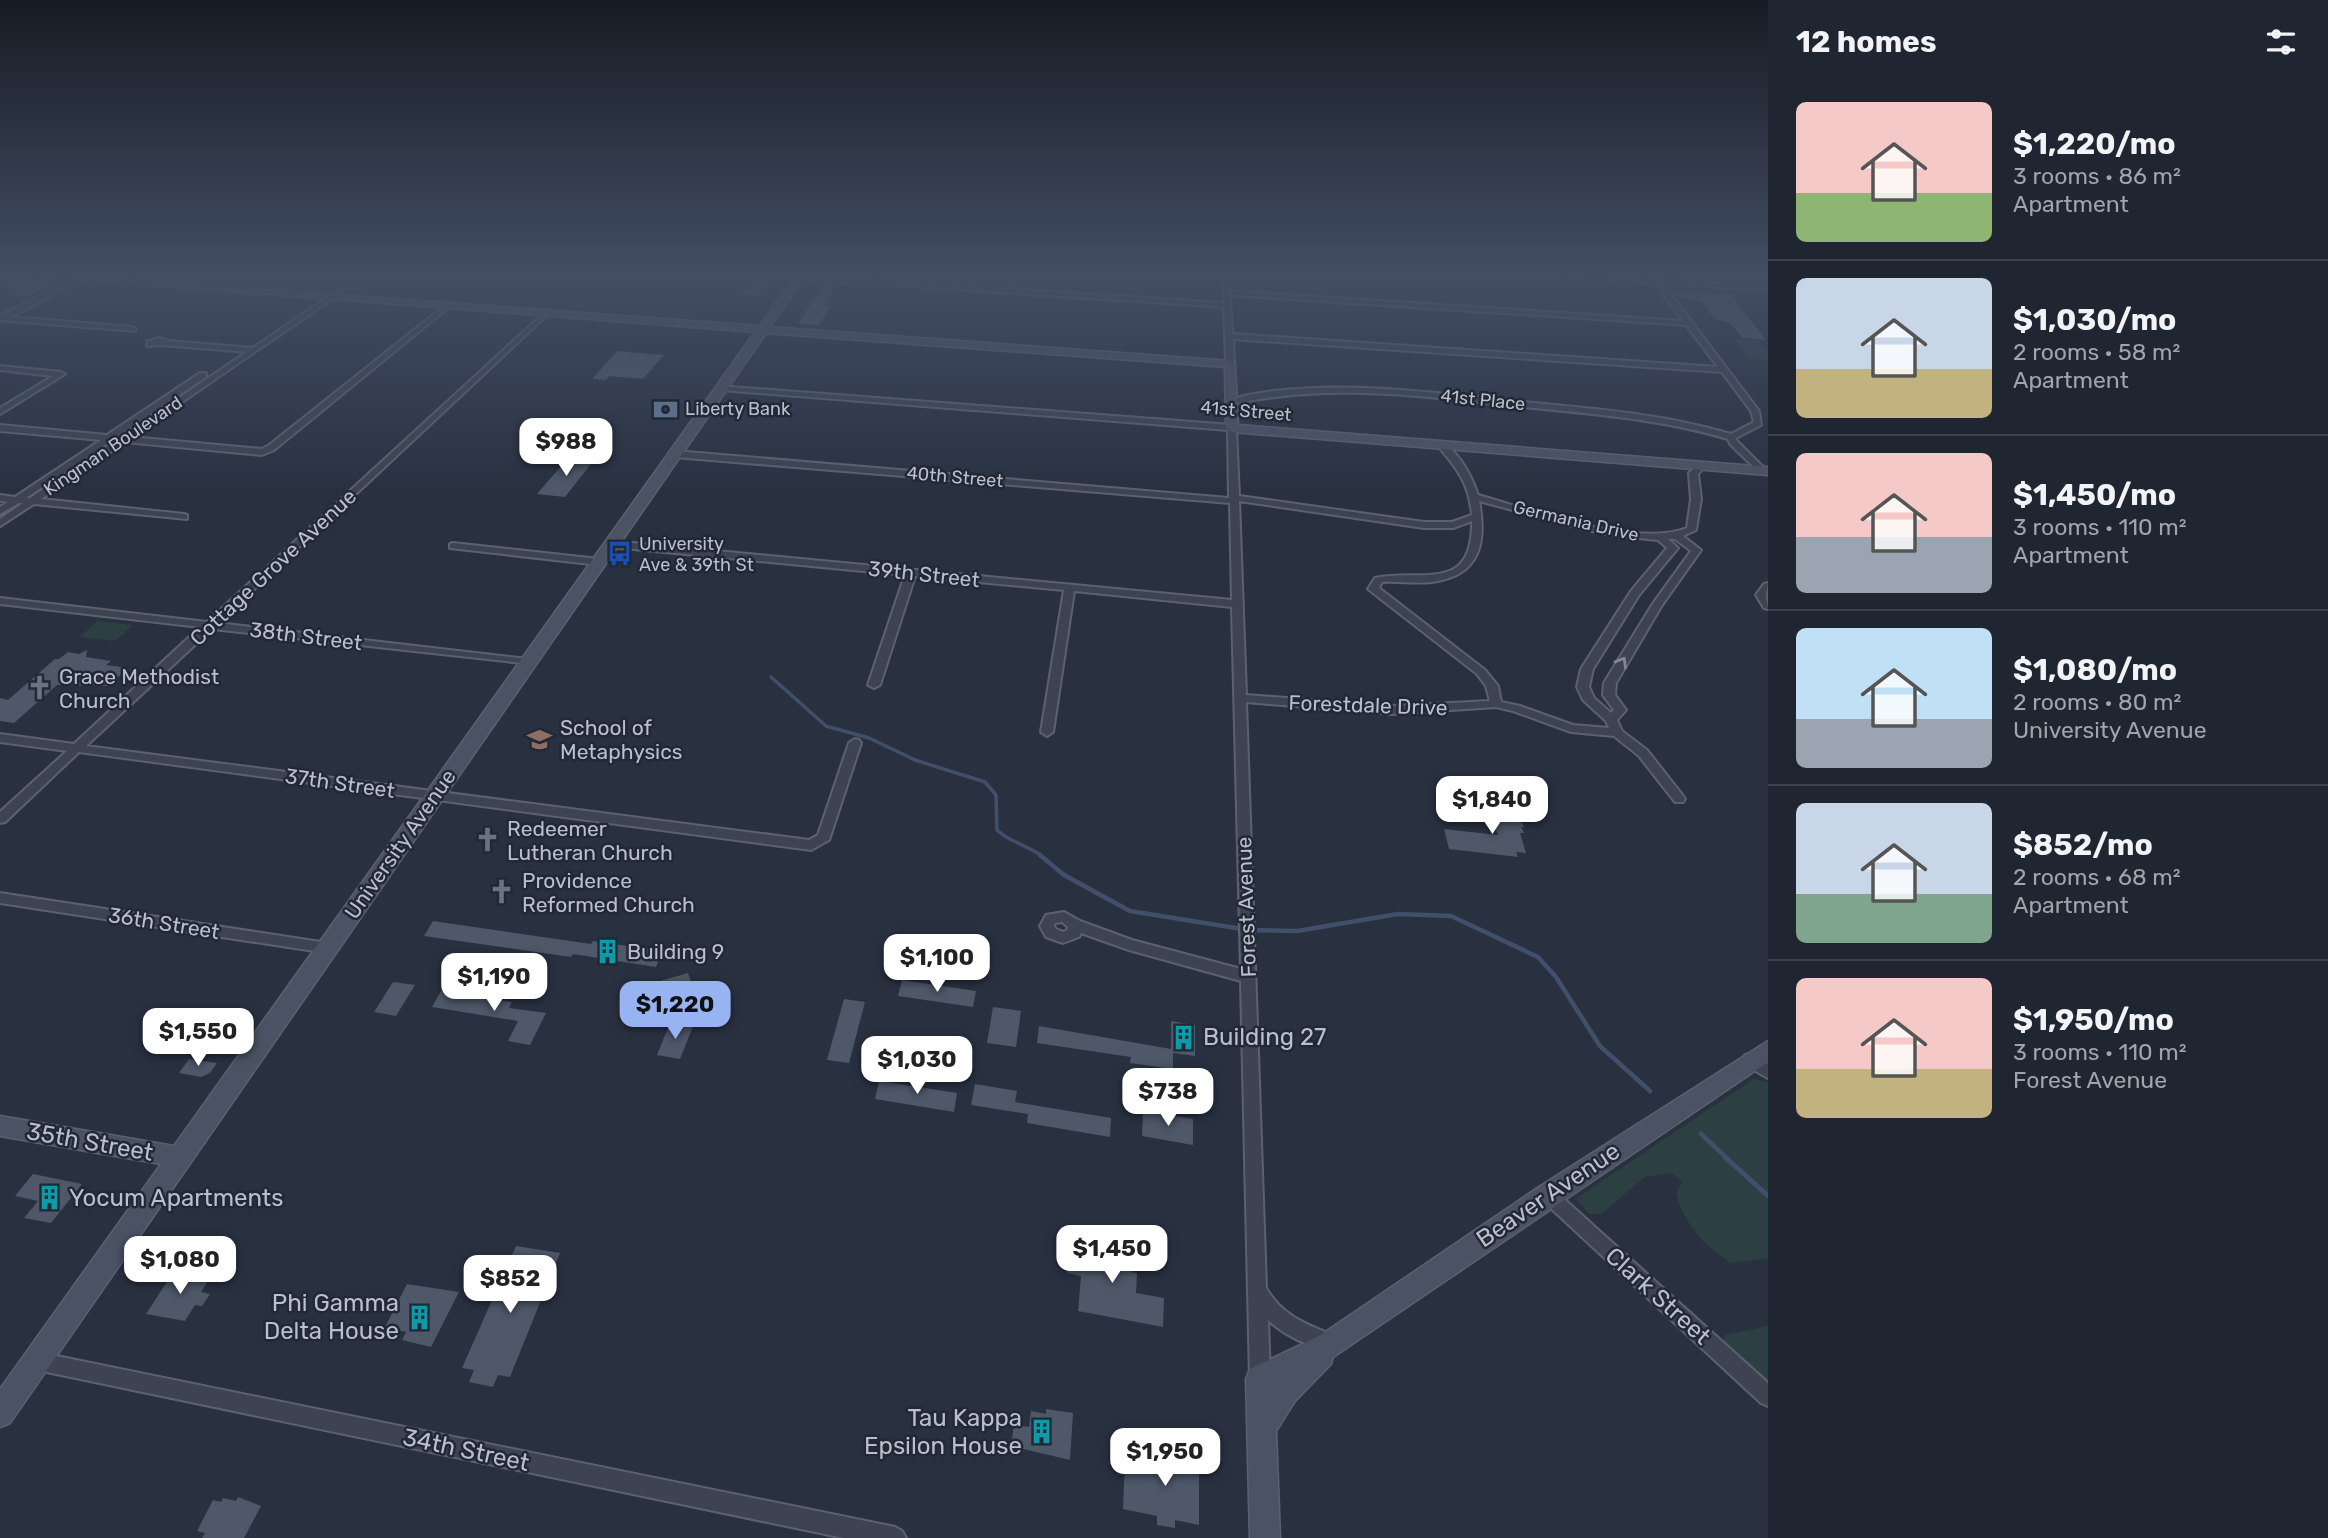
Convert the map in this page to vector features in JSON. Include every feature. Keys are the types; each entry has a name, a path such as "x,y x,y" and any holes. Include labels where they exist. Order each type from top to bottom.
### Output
{"street":[{"path":"213,347 255,350"},
{"name":"Kingman Boulevard","path":"0,511 245,347"},
{"name":"Kingman Boulevard","path":"0,523 260,347"},
{"path":"0,428 250,452 271,448 397,347"},
{"name":"Cottage Grove Avenue","path":"0,819 510,347"},
{"name":"University Avenue","path":"0,1413 751,347"},
{"path":"993,347 1230,363"},
{"name":"Forest Avenue","path":"1229,347 1265,1538"},
{"path":"1385,347 1724,370"},
{"path":"1706,347 1759,418 1758,423 1732,437 1733,442 1766,471"},
{"path":"0,368 61,374"},
{"path":"0,412 61,374"},
{"name":"41st Street","path":"722,388 1766,471"},
{"name":"41st Place","path":"1232,402 1269,393 1303,389 1450,395 1657,417 1732,437"},
{"path":"1441,445 1462,464 1475,497 1472,556 1465,567 1443,577 1379,580 1373,589 1382,599 1481,673 1492,686 1496,704"},
{"name":"40th Street","path":"675,454 1234,500"},
{"path":"1611,719 1620,710 1609,695 1610,683 1657,605 1696,550 1678,537 1691,530 1694,523 1696,499 1693,473 1702,466"},
{"name":"Germania Drive","path":"1475,497 1612,532 1662,539 1678,537"},
{"path":"0,498 184,517"},
{"path":"1234,500 1424,525 1453,525 1476,517"},
{"path":"1662,539 1673,548 1635,593 1583,679 1583,687 1589,699 1611,719 1617,733 1643,753 1679,799"},
{"name":"39th Street","path":"611,544 1237,604"},
{"path":"453,547 599,562"},
{"path":"874,685 911,573"},
{"path":"1768,586 1761,595 1768,606"},
{"path":"1047,732 1069,588"},
{"name":"38th Street","path":"0,601 528,662"},
{"name":"Forestdale Drive","path":"1240,698 1391,710 1453,709 1496,704 1516,708 1571,728 1617,733"},
{"name":"37th Street","path":"0,738 805,845 816,844 824,837 855,743"},
{"name":"36th Street","path":"0,898 327,948"},
{"path":"1075,926 1129,945 1248,968"},
{"name":"Beaver Avenue","path":"1260,1379 1331,1343 1548,1195 1762,1061"},
{"name":"35th Street","path":"0,1126 180,1157"},
{"name":"Clark Street","path":"1548,1195 1768,1396"},
{"path":"1257,1287 1267,1310 1281,1322 1331,1343"},
{"name":"Beaver Avenue","path":"1261,1428 1285,1391 1331,1343"},
{"name":"34th Street","path":"37,1361 895,1538"}],"green space":[{"path":"1740,347 1765,347 1768,351 1768,360 1750,359"},
{"path":"98,621 133,625 115,641 79,637"},
{"path":"1754,1079 1768,1082 1768,1258 1731,1263 1712,1249 1690,1225 1676,1194 1682,1182 1672,1173 1645,1177 1601,1214 1590,1214 1575,1199"},
{"path":"1768,1326 1768,1383 1723,1342 1725,1335"}],"building":[{"path":"617,351 664,355 643,379 609,376 606,380 592,379"},
{"path":"568,458 594,460 565,497 537,494"},
{"name":"Grace Methodist Church","path":"87,650 86,657 111,661 106,665 128,668 108,686 57,685 14,723 0,721 0,698 8,700 55,659 68,652 79,654"},
{"path":"1491,806 1515,807 1524,827 1521,827 1524,833 1520,833 1526,853 1516,852 1518,857 1449,849 1444,829 1498,835 1493,824 1499,824"},
{"path":"433,921 591,944 593,941 662,951 656,967 573,954 571,957 424,936"},
{"path":"688,973 700,1006 672,1015 660,981"},
{"path":"902,980 976,991 973,1007 898,996"},
{"path":"393,982 415,985 396,1016 374,1012"},
{"path":"441,991 512,1002 509,1008 546,1013 530,1045 508,1041 518,1021 432,1007"},
{"path":"844,999 865,1002 849,1063 827,1060"},
{"path":"993,1007 1021,1011 1016,1047 987,1043"},
{"path":"1171,1021 1195,1025 1195,1056 1173,1053 1173,1069 1130,1063 1131,1057 1037,1043 1039,1026 1171,1049"},
{"path":"670,1023 693,1026 680,1059 657,1055"},
{"path":"189,1059 217,1063 210,1073 201,1077 179,1073"},
{"path":"879,1081 957,1093 954,1112 875,1099"},
{"path":"975,1084 1017,1091 1015,1102 1111,1118 1110,1137 1027,1123 1028,1114 971,1105"},
{"path":"1143,1111 1193,1119 1193,1145 1142,1136"},
{"name":"Yocum Apartments","path":"33,1174 82,1184 51,1223 24,1218 38,1201 15,1196"},
{"path":"1070,1240 1132,1251 1131,1272 1137,1273 1136,1293 1164,1298 1163,1327 1078,1311 1081,1276 1067,1273"},
{"path":"516,1246 560,1253 510,1377 498,1375 493,1387 469,1382 474,1370 462,1368"},
{"path":"174,1271 210,1278 201,1292 210,1294 202,1306 195,1305 185,1321 146,1314"},
{"name":"Phi Gamma Delta House","path":"407,1284 459,1292 431,1347 402,1340 406,1332 385,1327"},
{"name":"Tau Kappa Epsilon House","path":"1046,1409 1073,1413 1070,1460 1011,1446 1014,1424 1029,1427 1031,1411 1046,1414"},
{"path":"1164,1445 1199,1452 1199,1525 1175,1520 1175,1528 1157,1525 1157,1516 1123,1509 1125,1461 1163,1469"},
{"path":"238,1497 261,1506 244,1538 202,1538 205,1533 197,1531 213,1500 221,1502 223,1498 236,1501"}],"waterway":[{"path":"771,677 826,726 869,738 915,760 985,782 996,795 997,830 1042,856"},
{"path":"1040,855 1064,875 1130,911 1242,929"},
{"path":"1249,930 1297,931 1398,914 1451,916 1538,957 1556,977 1600,1046 1650,1091"},
{"path":"1701,1134 1727,1158"},
{"path":"1725,1157 1768,1196"}],"place":[{"name":"Liberty Bank","path":"665,409"},
{"name":"University Ave & 39th St","path":"619,554"},
{"name":"Grace Methodist Church","path":"39,688"},
{"name":"School of Metaphysics","path":"540,739"},
{"name":"Redeemer Lutheran Church","path":"487,840"},
{"name":"Providence Reformed Church","path":"502,892"},
{"name":"Building 9","path":"607,951"},
{"name":"Building 27","path":"1183,1037"},
{"name":"Yocum Apartments","path":"49,1198"},
{"name":"Phi Gamma Delta House","path":"419,1317"},
{"name":"Tau Kappa Epsilon House","path":"1042,1432"}]}
